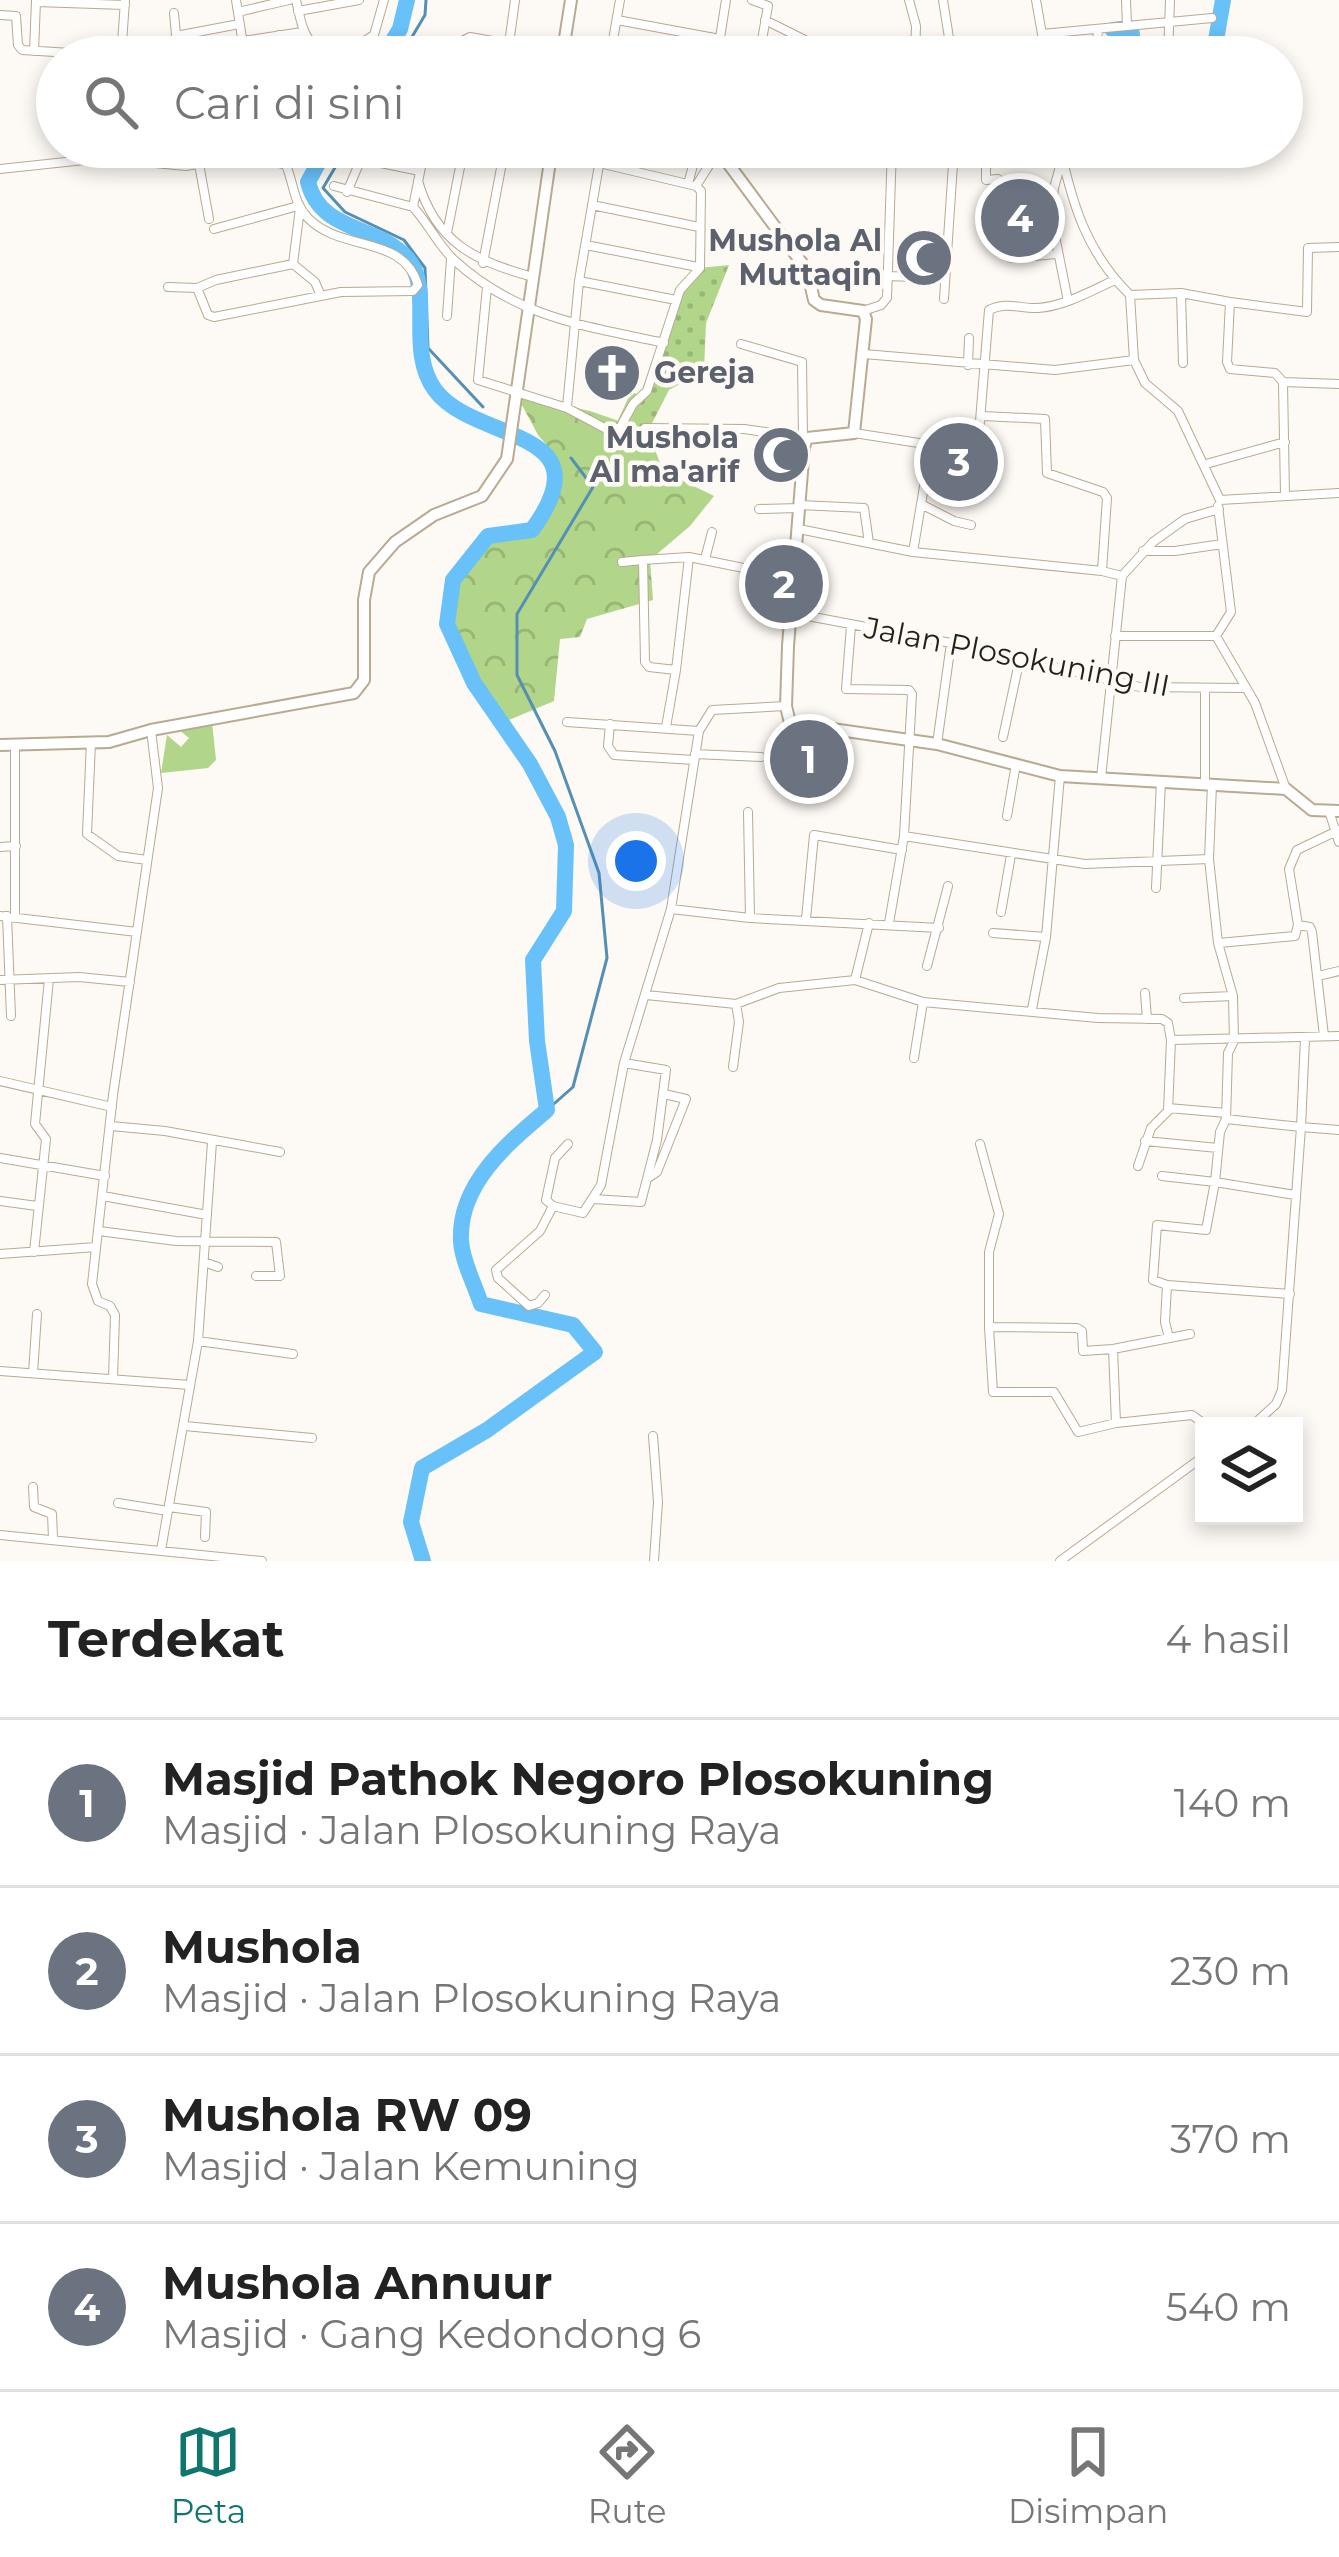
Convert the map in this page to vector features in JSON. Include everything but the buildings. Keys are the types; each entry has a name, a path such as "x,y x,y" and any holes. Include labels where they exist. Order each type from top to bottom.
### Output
{"street":[{"path":"236,0 242,36"},
{"path":"238,12 292,0 305,36"},
{"path":"298,11 359,0"},
{"path":"372,36 384,0"},
{"path":"510,36 514,0"},
{"path":"565,36 571,0"},
{"path":"614,36 620,0"},
{"path":"720,36 726,0"},
{"path":"752,0 767,4 762,36"},
{"path":"909,0 916,36"},
{"path":"943,0 949,36"},
{"path":"1036,0 1042,34 1213,18"},
{"path":"1126,0 1127,26"},
{"path":"1168,36 1170,0"},
{"path":"0,15 16,16 20,49 34,52 36,1 125,2 123,36"},
{"path":"174,13 176,36 234,25"},
{"path":"617,20 704,36"},
{"path":"765,20 797,36"},
{"path":"1097,28 1098,36"},
{"path":"272,36 302,32"},
{"path":"0,169 36,163"},
{"path":"200,168 211,224 299,207"},
{"path":"287,168 299,207 293,264"},
{"path":"347,192 356,168"},
{"path":"403,168 419,176 428,209 447,233 483,263 533,277"},
{"path":"413,207 420,168"},
{"path":"447,233 460,168"},
{"path":"483,263 501,168"},
{"path":"0,745 109,742 361,688 368,572 395,542 434,514 482,496 499,474 513,437 549,168"},
{"path":"567,408 579,281 598,168"},
{"path":"487,287 478,380 567,408 605,430 617,429 644,396 680,290 700,268 701,191 613,168"},
{"path":"692,185 695,168"},
{"path":"692,185 703,168"},
{"path":"732,168 806,270 814,300 863,311 885,302 890,168"},
{"path":"944,299 953,168"},
{"path":"987,168 986,180 998,179 992,204 999,252 1012,258 1056,254"},
{"path":"1058,168 1051,216 1068,302"},
{"path":"1064,168 1074,212 1115,280 1130,295 1134,360 1145,382 1178,411 1218,497 1231,612 1216,636"},
{"path":"334,186 413,207 451,257 487,287 528,310 664,343"},
{"path":"997,197 1054,188"},
{"path":"592,206 699,227"},
{"path":"197,288 208,315 214,317 352,291 412,291 418,285 403,257 387,248 345,242 318,227 299,207"},
{"path":"586,245 700,268"},
{"path":"1130,295 1181,293 1307,312 1308,248 1339,247"},
{"path":"447,316 451,257"},
{"path":"168,287 197,288 293,264"},
{"path":"293,264 315,282 321,296"},
{"path":"886,276 945,278"},
{"path":"987,481 977,474 977,452 988,313 992,307 1042,308 1068,302 1115,280"},
{"path":"579,281 676,300"},
{"path":"1181,293 1183,363"},
{"path":"1230,302 1230,369 1275,373 1283,382 1286,495"},
{"path":"854,433 867,324 863,311"},
{"path":"968,365 969,338"},
{"path":"741,344 802,362 805,437 786,706 788,719 795,725 938,744 1060,776 1286,788"},
{"path":"864,354 1055,370 1134,360"},
{"path":"1283,382 1339,384"},
{"path":"982,416 1045,419 1047,472 1103,492 1107,498 1102,571"},
{"path":"646,428 744,429 805,437 854,433 977,452"},
{"path":"1206,464 1286,442"},
{"path":"913,552 931,445"},
{"path":"1218,497 1223,501 1339,493"},
{"path":"921,504 971,525"},
{"path":"759,509 864,508 869,543"},
{"path":"1101,778 1122,576 1144,551 1185,519 1219,509"},
{"path":"799,530 913,552 1122,576"},
{"path":"705,559 712,532"},
{"path":"1144,551 1222,544"},
{"path":"622,562 689,557 794,578"},
{"path":"666,728 689,557"},
{"path":"643,560 645,662 649,667 676,670"},
{"name":"Jalan Plosokuning III","path":"792,613 951,643 1139,687 1244,688"},
{"path":"851,626 846,689 909,690 904,836 889,923"},
{"path":"1115,636 1216,636"},
{"path":"1216,636 1255,703 1286,788 1336,827 1291,858 1295,936 1218,943"},
{"path":"938,744 951,643"},
{"path":"1004,737 1020,658"},
{"path":"1205,690 1209,859 1218,943 1233,996 1234,1041 1228,1053 1226,1116 1206,1230 1156,1225 1151,1274 1158,1284 1290,1294"},
{"path":"568,1144 553,1163 547,1200 553,1206 583,1213 601,1185 624,1063 671,909 699,730 712,710 786,706"},
{"path":"568,722 699,730"},
{"path":"610,724 608,746 614,755 761,757"},
{"path":"113,1379 115,1315 94,1295 112,1107 158,788 151,730"},
{"path":"91,741 86,834 118,856 148,860"},
{"path":"11,1016 8,916 16,846 14,744"},
{"path":"1007,816 1016,764"},
{"path":"1032,1009 1046,937 1060,776"},
{"path":"1156,887 1161,781"},
{"path":"748,812 749,918"},
{"path":"806,919 814,835 902,850"},
{"path":"904,836 1054,860 1209,859"},
{"path":"0,847 16,846"},
{"path":"1000,912 1011,855"},
{"path":"927,966 949,886"},
{"path":"671,909 939,928"},
{"path":"8,916 137,932"},
{"path":"856,980 869,922"},
{"path":"1298,925 1312,932 1324,1036"},
{"path":"993,933 1046,937"},
{"path":"1318,976 1339,971"},
{"path":"0,980 79,977 130,982"},
{"path":"34,1252 46,1139 35,1124 49,980"},
{"path":"646,995 736,1004 779,988 856,980 923,1002 1168,1023 1172,1040 1168,1108 1166,1116 1150,1128 1138,1166"},
{"path":"1144,993 1148,1019"},
{"path":"1184,998 1233,996"},
{"path":"914,1058 923,1002"},
{"path":"733,1067 739,1022 736,1004"},
{"path":"1172,1040 1339,1036"},
{"path":"1262,1417 1282,1390 1305,1038"},
{"path":"594,1199 636,1204 647,1179 664,1094 663,1068 624,1063"},
{"path":"0,1081 112,1107"},
{"path":"647,1179 657,1172 686,1099 664,1094"},
{"path":"1168,1108 1339,1130"},
{"path":"111,1126 280,1152"},
{"path":"1145,1141 1218,1148"},
{"path":"161,1550 198,1341 212,1142"},
{"path":"980,1144 999,1214 989,1252 993,1392 1054,1392 1078,1432 1116,1423 1195,1417"},
{"path":"0,1158 105,1176"},
{"path":"1162,1176 1295,1195"},
{"path":"103,1196 207,1215"},
{"path":"0,1202 37,1206"},
{"path":"545,1295 529,1306 498,1278 496,1270 540,1231 553,1206"},
{"path":"99,1231 204,1243 278,1243 280,1276 256,1276"},
{"path":"0,1253 97,1247"},
{"path":"204,1262 218,1267"},
{"path":"1167,1285 1169,1338"},
{"path":"33,1373 37,1314"},
{"path":"989,1327 1077,1328 1082,1331 1083,1351 1190,1334"},
{"path":"198,1341 293,1354"},
{"path":"1113,1349 1116,1423"},
{"path":"0,1371 190,1385"},
{"path":"185,1426 311,1438"},
{"path":"653,1436 658,1502 654,1561"},
{"path":"1060,1561 1195,1461"},
{"path":"33,1487 34,1507 52,1514 52,1538"},
{"path":"118,1503 206,1512 206,1537"},
{"path":"0,1535 262,1561"},
{"path":"119,1561 120,1547"}],"green space":[{"path":"729,265 706,323 704,370 669,390 648,431 618,420 631,392 640,395 678,289 700,268"},
{"path":"516,394 590,411 648,431 663,471 714,496 690,526 650,560 653,600 587,619 580,637 560,639 554,701 509,720 464,652 452,613 459,575 473,557 490,539 533,533 558,500 556,456 538,435"},
{"path":"212,722 216,760 208,768 161,773 167,735 181,747 189,738 174,726"}],"waterway":[{"path":"396,36 407,0"},
{"path":"412,36 425,15 426,0"},
{"path":"1217,36 1223,0"},
{"path":"1113,30 1131,28 1132,36"},
{"path":"316,168 308,182 324,210 395,247 415,271 422,356 435,390 454,407 527,441 545,454 555,472 551,496 532,530 488,536 453,580 447,624 474,683 530,764 558,817 566,845 564,911 533,960 547,1110 488,1166 468,1201 461,1241 481,1304 573,1325 595,1352 487,1430 422,1468 411,1522 423,1561"},
{"path":"335,168 323,188 345,212 404,240 425,268 428,348 483,407"},
{"path":"547,1110 573,1087 607,958 599,873 555,751 517,675 517,614 593,487 571,458"}],"place":[{"name":"Mushola Annuur","path":"1020,218"},
{"name":"Mushola Al Muttaqin","path":"924,258"},
{"name":"Gereja","path":"612,373"},
{"name":"Mushola Al ma'arif","path":"781,455"},
{"name":"Mushola RW 09","path":"959,462"},
{"name":"Mushola","path":"784,584"},
{"name":"Masjid Pathok Negoro Plosokuning","path":"809,759"}]}
